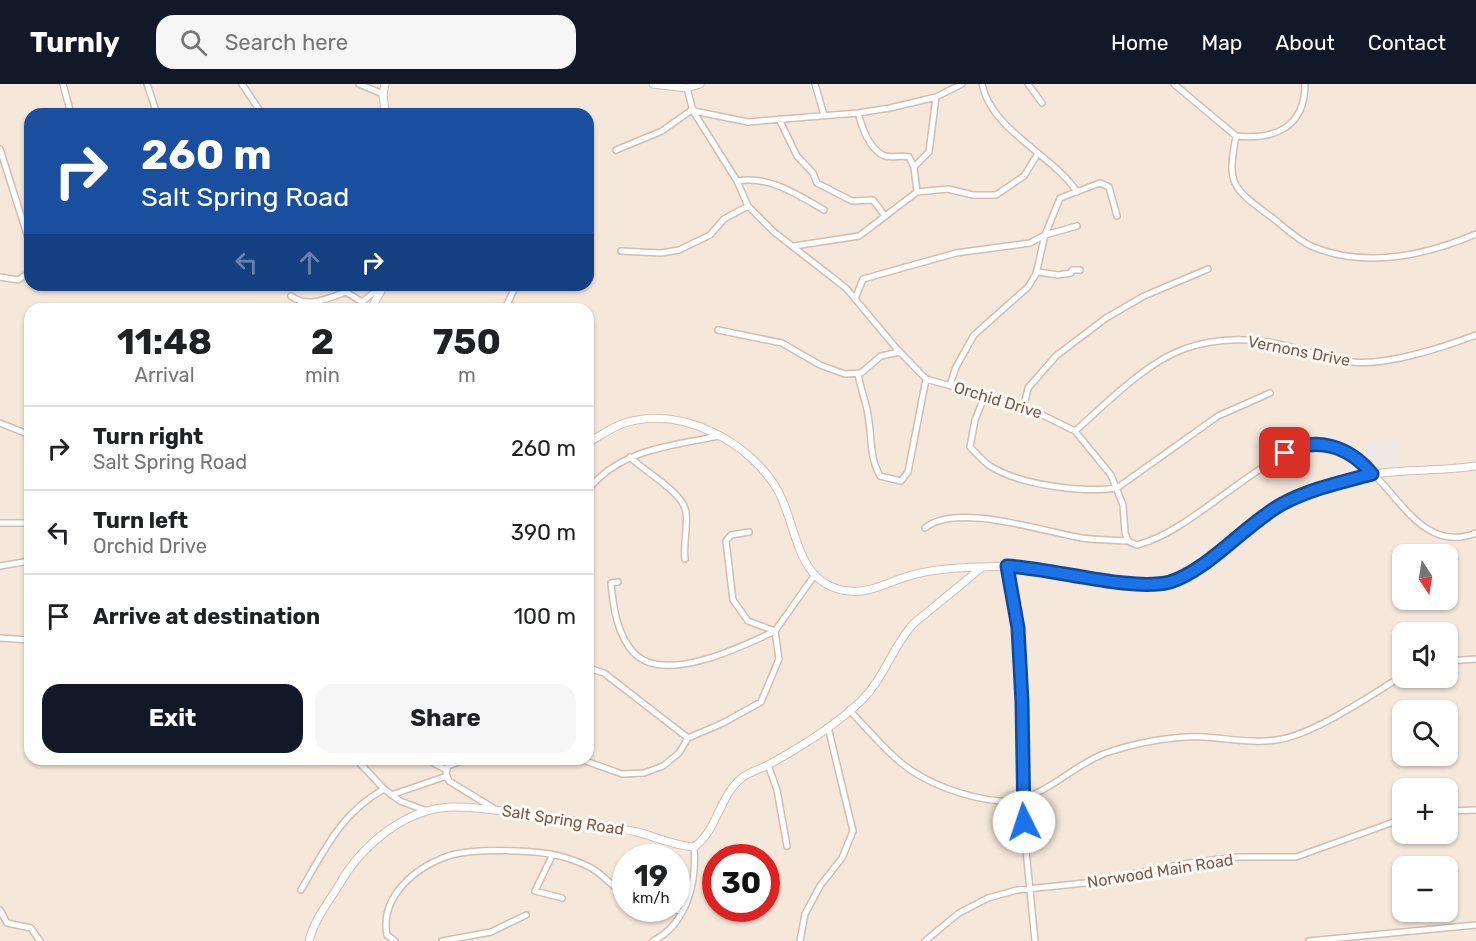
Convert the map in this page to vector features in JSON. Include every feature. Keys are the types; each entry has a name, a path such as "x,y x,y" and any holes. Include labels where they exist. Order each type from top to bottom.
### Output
{"street":[{"path":"63,84 69,108"},
{"path":"147,84 155,108"},
{"path":"242,84 258,108"},
{"path":"359,84 383,94"},
{"path":"384,108 383,94 386,84"},
{"path":"653,84 687,88 697,84"},
{"path":"815,84 824,115"},
{"path":"616,150 662,131 693,110 748,122 858,113 936,97 962,84"},
{"path":"982,84 984,94 1002,118 1037,155 1058,169 1077,192"},
{"path":"1028,84 1042,103"},
{"path":"1174,84 1236,136 1269,136 1282,130 1301,109 1305,84"},
{"path":"687,88 693,110 737,181 748,206 774,232 846,288 926,379 908,472 901,481 886,479 876,468 869,439 869,416 858,373"},
{"path":"914,167 928,152 936,97"},
{"path":"858,113 863,130 876,150 885,156 909,157 914,167 917,192"},
{"path":"779,119 797,156 813,173 817,183 852,201 873,200 885,216"},
{"path":"1236,136 1230,173 1237,188 1309,245 1353,258 1398,257 1444,247 1476,234"},
{"path":"0,149 24,225"},
{"path":"794,246 859,236 917,192 948,189 973,195 996,195 1024,176 1037,155"},
{"path":"737,181 752,178 783,187 824,210"},
{"path":"950,385 956,368 974,335 1028,287 1038,272 1045,235 1060,198 1100,183 1109,187 1117,216"},
{"path":"621,251 661,253 686,247 710,235 724,219 748,206"},
{"path":"855,299 863,279 956,253 1030,243 1045,235 1077,226"},
{"path":"1024,406 1028,387 1056,356 1072,343 1106,318 1144,296 1208,269"},
{"path":"1038,272 1058,275 1080,270"},
{"path":"0,277 18,280 24,276"},
{"path":"291,296 299,302 314,302 346,292 362,302 376,291"},
{"path":"718,330 782,343 820,365 845,374 858,373 881,356 900,352"},
{"name":"Vernons Drive","path":"1075,431 1124,388 1166,357 1204,344 1255,340 1289,346 1332,360 1378,363 1476,335"},
{"name":"Orchid Drive","path":"926,379 1024,406 1048,415 1075,431 1111,475 1123,505 1125,533 1128,541"},
{"path":"985,395 975,420 970,447 989,465 1006,474 1038,483 1098,490 1117,488 1218,416 1270,393"},
{"path":"594,439 612,428 647,419 689,424 719,436 760,464 778,492 807,566 814,576 825,585 838,590 861,591 930,571 1007,566 1140,584 1168,582 1193,571 1282,504 1332,484 1372,474 1476,466"},
{"path":"0,423 24,433"},
{"path":"594,483 602,473 638,453 719,436"},
{"path":"925,528 933,522 970,516 1083,538 1128,541 1137,545 1169,534 1295,448 1323,444 1357,456 1432,534 1454,540 1476,533"},
{"path":"630,457 645,472 664,483 677,496 686,512 682,549 685,559"},
{"path":"0,523 24,523"},
{"path":"749,532 731,535 726,541 733,600 748,621 775,631"},
{"path":"0,566 24,562"},
{"path":"1007,566 1019,649 1022,702 1021,799 1035,941"},
{"path":"690,895 693,889 694,848 705,840 733,788 744,777 768,765 828,727 875,687 912,624 980,569"},
{"path":"618,582 611,583 613,606 622,633 635,653 650,661 668,664 697,663 775,631 814,576"},
{"path":"594,764 622,774 644,773 663,765 679,753 688,738 723,723 761,702 779,659 775,631"},
{"path":"0,638 24,640"},
{"path":"1458,660 1476,659"},
{"path":"594,670 604,673 632,697 688,738"},
{"path":"849,710 899,761 919,775 971,796 1002,801 1021,799 1107,752 1203,737 1247,741 1282,739 1326,721 1392,682"},
{"path":"800,941 805,914 820,886 842,858 853,831 828,727"},
{"path":"362,765 391,795 400,801 428,811"},
{"path":"436,765 447,773"},
{"path":"450,765 447,773 448,781 496,810"},
{"path":"768,765 777,790 787,846"},
{"path":"391,795 447,773"},
{"path":"301,890 333,836 358,804 384,789"},
{"name":"Salt Spring Road","path":"309,941 322,910 362,852 400,823 428,811 450,807 496,810 596,823 647,834 694,848"},
{"path":"1458,811 1476,810"},
{"name":"Norwood Main Road","path":"925,941 959,914 988,898 1017,890 1085,884 1195,862 1239,857 1296,857 1392,823"},
{"path":"395,941 387,935 385,923 386,910 394,894 436,862 451,855 506,850 565,857 594,869 612,882"},
{"path":"552,855 535,891 562,898"},
{"path":"0,910 7,923 31,928 40,941"},
{"path":"442,941 491,932 526,915"},
{"path":"653,941 664,936 674,922"},
{"path":"1309,941 1476,925"}],"shaded area":[{"path":"0,84 1476,84 1476,941 0,941"},
{"path":"1395,438 1400,468 1373,466 1362,456 1368,444"}],"route":[{"path":"1024,822 1021,799 1022,702 1018,628 1007,566 1140,584 1168,582 1193,571 1282,504 1332,484 1372,474 1357,456 1323,444 1306,445 1285,453"}]}
